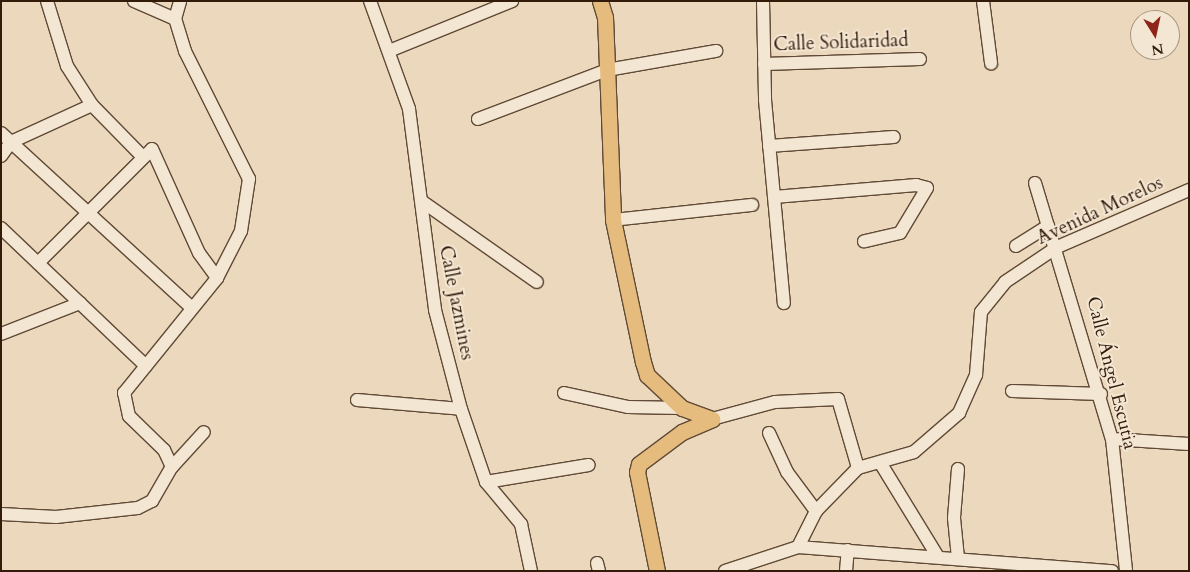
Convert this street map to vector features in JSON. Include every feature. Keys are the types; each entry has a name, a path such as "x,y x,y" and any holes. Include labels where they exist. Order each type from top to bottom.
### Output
{"main road":[{"path":"600,1 605,17 613,220 643,362 647,375 682,408 712,419"},
{"path":"657,571 637,472 639,464 682,432 712,419"}],"street":[{"path":"47,1 67,66 92,105 146,152 199,253 217,278"},
{"path":"134,1 175,19"},
{"path":"172,468 164,450 125,408 128,384 146,366 217,278 241,231 249,179 243,160 202,90 175,19 180,1"},
{"name":"Calle Jazmines","path":"370,1 409,109 423,202 434,310 461,409 486,482 521,524 531,571"},
{"path":"389,51 512,1"},
{"path":"763,1 764,64 769,146 784,303"},
{"path":"982,1 991,63"},
{"path":"478,119 607,70 716,51"},
{"name":"Calle Solidaridad","path":"764,64 920,59"},
{"path":"1,156 11,142 92,105"},
{"path":"1,133 192,308"},
{"path":"769,146 894,137"},
{"path":"38,263 86,211 146,152"},
{"name":"Calle Ángel Escutia","path":"1035,184 1048,226 1058,247 1101,394 1112,439 1126,571"},
{"path":"774,197 916,185 927,188 900,233 864,241"},
{"name":"Avenida Morelos","path":"858,468 881,464 914,452 959,413 976,375 981,312 1006,282 1058,247 1189,190"},
{"path":"423,202 537,282"},
{"path":"613,220 752,205"},
{"path":"1016,246 1048,226"},
{"path":"1,228 146,366"},
{"path":"1,334 80,303"},
{"path":"1012,391 1101,394"},
{"path":"564,393 628,407 682,408"},
{"path":"712,419 774,402 838,399 858,468 816,511 798,547"},
{"path":"357,400 461,409"},
{"path":"1,514 56,517 125,511 152,501 172,468 204,432"},
{"path":"769,433 787,472 816,511"},
{"path":"1112,439 1189,444"},
{"path":"881,464 938,557"},
{"path":"486,482 589,465"},
{"path":"958,469 954,518 958,558"},
{"path":"725,571 798,547 958,558 985,565 1112,571"},
{"path":"846,571 848,550"}]}
